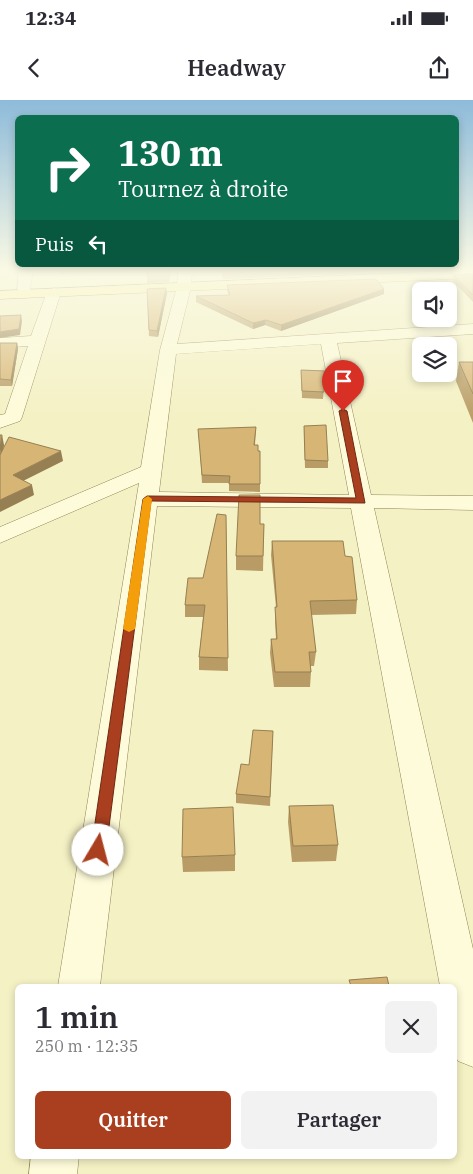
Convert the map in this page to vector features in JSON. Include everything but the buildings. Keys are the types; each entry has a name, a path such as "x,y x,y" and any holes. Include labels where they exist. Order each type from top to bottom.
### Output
{"street":[{"path":"0,422 13,417 44,320"},
{"path":"79,984 168,350 175,320"},
{"path":"168,350 473,329"},
{"path":"328,339 473,1046"},
{"path":"0,343 36,341"},
{"path":"0,536 151,470"},
{"path":"147,499 473,503"},
{"path":"53,1174 55,1159"}],"slow traffic":[{"path":"129,629 148,499"}],"route":[{"path":"98,850 147,499 361,501 343,411"}]}
